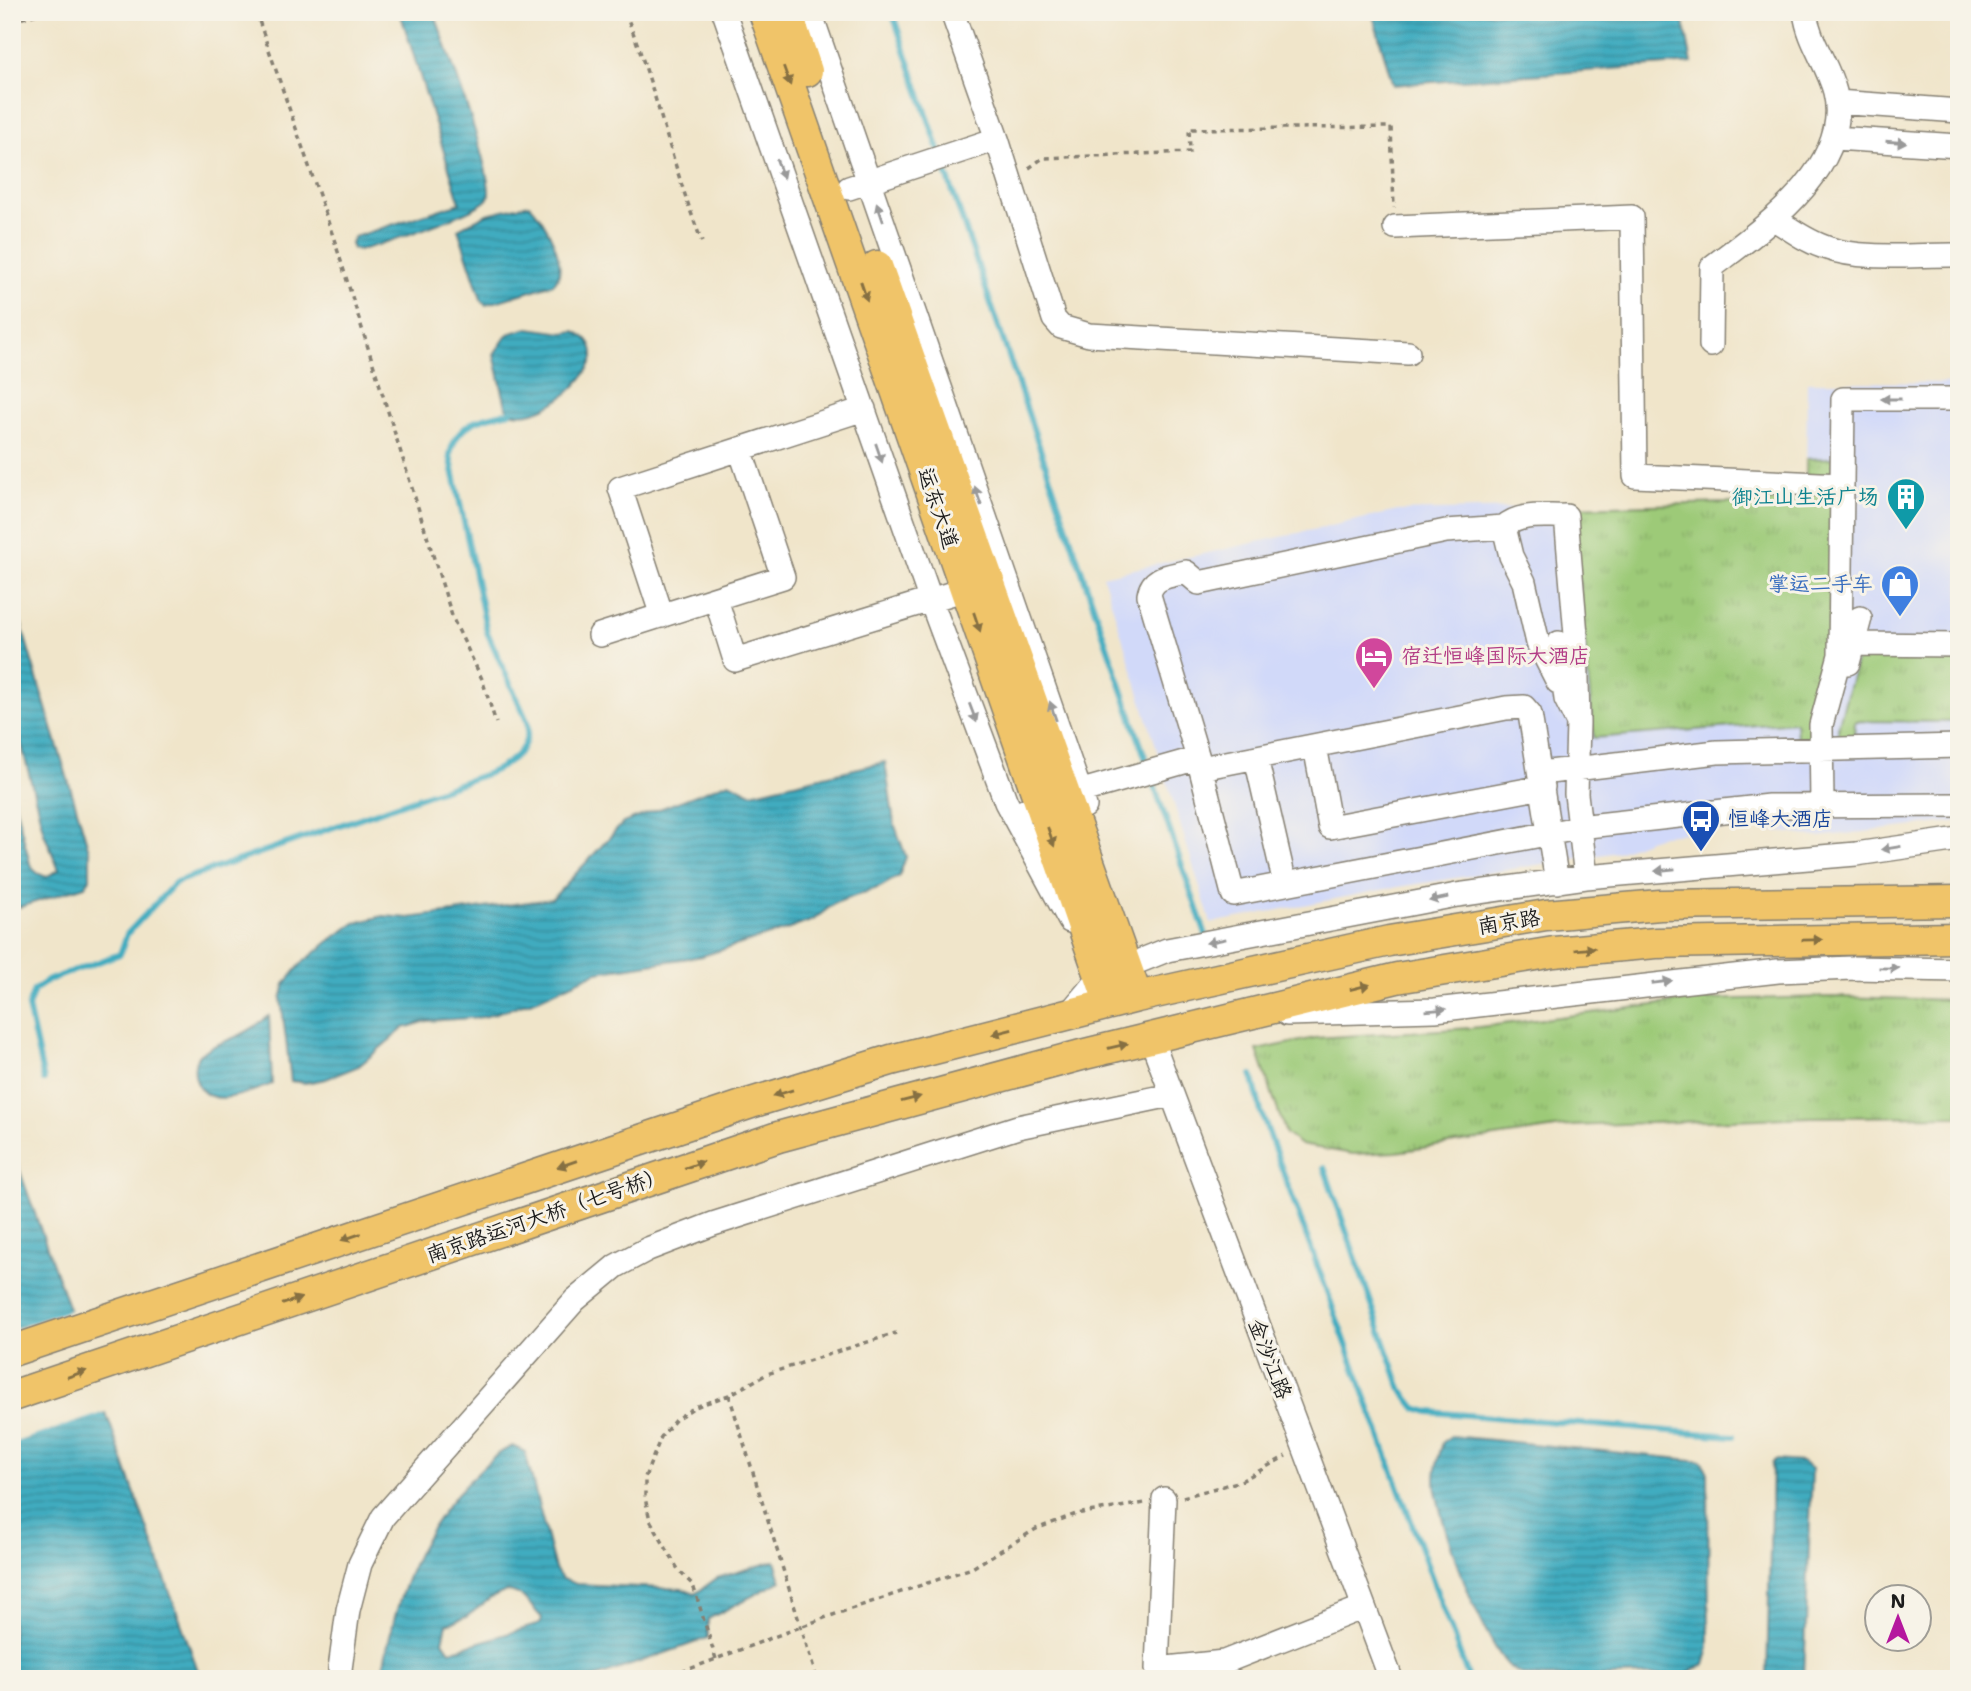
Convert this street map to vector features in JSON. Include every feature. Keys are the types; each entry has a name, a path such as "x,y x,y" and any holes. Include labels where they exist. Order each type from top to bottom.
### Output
{"main road":[{"name":"运东大道","path":"764,12 851,253 977,586 1050,802 1119,986"},
{"name":"运东大道","path":"787,12 859,185 977,586"},
{"name":"南京路","path":"1068,1015 1119,986 1546,915 1660,905 1959,901"},
{"name":"南京路","path":"1085,1054 1397,978 1554,952 1656,943 1959,938"},
{"name":"南京路运河大桥（七号桥）","path":"12,1351 751,1103 891,1060 1068,1015"},
{"name":"南京路运河大桥（七号桥）","path":"12,1396 778,1137 1085,1054"}],"street":[{"path":"724,12 931,601 1050,802"},
{"path":"810,12 859,185 1050,802 1119,986 1167,950 1457,895 1586,877 1856,854 1959,839"},
{"path":"952,12 997,139 1054,319 1061,327 1089,335 1408,353"},
{"path":"1711,345 1712,267 1774,219 1822,162 1834,138 1837,102 1830,78 1807,28 1805,12"},
{"path":"1837,102 1959,111"},
{"path":"1834,138 1959,146"},
{"path":"859,185 997,139"},
{"path":"1395,227 1632,217 1635,476 1842,485"},
{"path":"1774,219 1805,239 1827,249 1848,253 1959,255"},
{"path":"1827,804 1824,714 1840,655 1843,399 1959,399"},
{"path":"662,616 620,488 864,409"},
{"path":"600,635 783,577 740,449"},
{"path":"1586,877 1579,827 1576,635 1566,516 1513,519 1504,527 1446,531 1199,583 1186,572 1158,579 1151,586 1149,595 1200,763 1233,894 1579,827 1769,806 1959,805"},
{"path":"1504,527 1511,556 1524,582 1538,643 1578,723"},
{"path":"716,598 735,660 977,586"},
{"path":"1826,747 1860,618"},
{"path":"1559,643 1566,699"},
{"path":"1854,644 1959,645"},
{"path":"1050,802 1174,765 1256,758 1516,706 1524,707 1530,714 1557,882"},
{"path":"1315,746 1330,827 1542,780 1578,767 1717,752 1826,747 1959,746"},
{"path":"1256,758 1286,884"},
{"path":"1727,942 1731,975"},
{"path":"1246,1015 1435,1010 1731,975 1852,968 1959,970"},
{"name":"金沙江路","path":"1151,1038 1391,1679"},
{"path":"342,1679 340,1669 348,1610 360,1564 383,1517 575,1300 616,1266 648,1249 713,1224 1018,1127 1171,1095"},
{"path":"1164,1499 1157,1669 1224,1662 1364,1607"}],"path":[{"path":"12,21 45,12"},
{"path":"256,12 334,239 453,619 482,679 495,723"},
{"path":"625,12 645,58 684,200 702,242"},
{"path":"1010,182 1043,158 1190,152 1189,129 1391,127 1395,227"},
{"path":"716,1659 693,1585 679,1571 650,1520 645,1498 645,1477 661,1437 676,1419 695,1406 729,1395 767,1374 896,1333"},
{"path":"729,1395 817,1679"},
{"path":"663,1679 972,1568 1036,1528 1076,1514 1223,1488 1303,1446"}],"shaded area":[{"path":"1807,382 1959,383 1959,821 1818,837 1751,828 1662,835 1618,852 1386,889 1211,923 1103,576 1398,511 1806,501"}],"green space":[{"path":"1833,458 1832,652 1815,737 1797,739 1796,722 1594,738 1572,507 1806,501 1806,459"},
{"path":"1858,654 1959,654 1959,722 1855,721 1854,738 1842,739 1838,734 1838,727"},
{"path":"1834,997 1959,1000 1959,1116 1811,1117 1569,1126 1396,1152 1353,1154 1301,1145 1286,1134 1257,1050 1315,1038 1471,1028 1694,1000"}],"water":[{"path":"400,12 434,12 485,166 489,186 488,198 468,211 428,227 370,247 353,249 351,243 354,237 460,203"},
{"path":"1372,12 1682,12 1692,63 1393,85"},
{"path":"529,204 542,220 554,243 558,255 558,277 553,284 486,305 482,302 458,229 487,214"},
{"path":"528,328 564,333 574,331 588,341 593,358 588,369 571,390 547,407 522,414 510,412 506,406 494,354 508,334"},
{"path":"12,590 90,854 90,879 85,886 20,907 12,905 12,792 30,864 37,873 46,877 59,870 44,833 12,707"},
{"path":"885,762 894,823 906,857 899,876 880,887 835,903 813,920 702,956 597,972 538,999 484,1017 427,1021 404,1028 359,1066 326,1079 305,1083 291,1081 281,999 285,984 301,964 355,923 383,916 409,918 552,899 623,823 729,782 751,793"},
{"path":"269,1016 272,1084 227,1098 207,1094 199,1087 195,1065 199,1055 246,1032"},
{"path":"12,1149 201,1679 12,1679"},
{"path":"1451,1436 1702,1461 1708,1473 1709,1648 1704,1665 1686,1674 1543,1678 1515,1671 1490,1639 1477,1612 1443,1521 1435,1474 1443,1442"},
{"path":"513,1446 525,1452 555,1569 562,1579 576,1584 682,1589 695,1594 717,1578 775,1561 781,1581 708,1619 708,1638 591,1679 381,1679 401,1596 422,1546 452,1500 486,1464","holes":["506,1591 526,1600 542,1618 540,1624 450,1651 443,1641 447,1624 466,1617 491,1598"]},
{"path":"1775,1460 1802,1462 1812,1469 1804,1679 1767,1679 1772,1464"}],"pier":[{"path":"73,1309 109,1411 12,1443 12,1330"}],"waterway":[{"path":"892,12 940,153"},
{"path":"943,163 1148,766"},
{"path":"44,1080 28,1007 34,990 49,980 120,954 127,934 176,882 489,773 512,759 523,747 528,731 527,721 487,632 450,455 458,435 472,423 510,412"},
{"path":"1151,776 1207,938"},
{"path":"1252,1075 1261,1112 1469,1679"},
{"path":"1324,1167 1401,1389 1416,1408 1429,1412 1733,1436"}],"place":[{"name":"御江山生活广场","path":"1906,531"},
{"name":"掌运二手车","path":"1900,618"},
{"name":"宿迁恒峰国际大酒店","path":"1374,690"},
{"name":"恒峰大酒店","path":"1701,853"}]}
